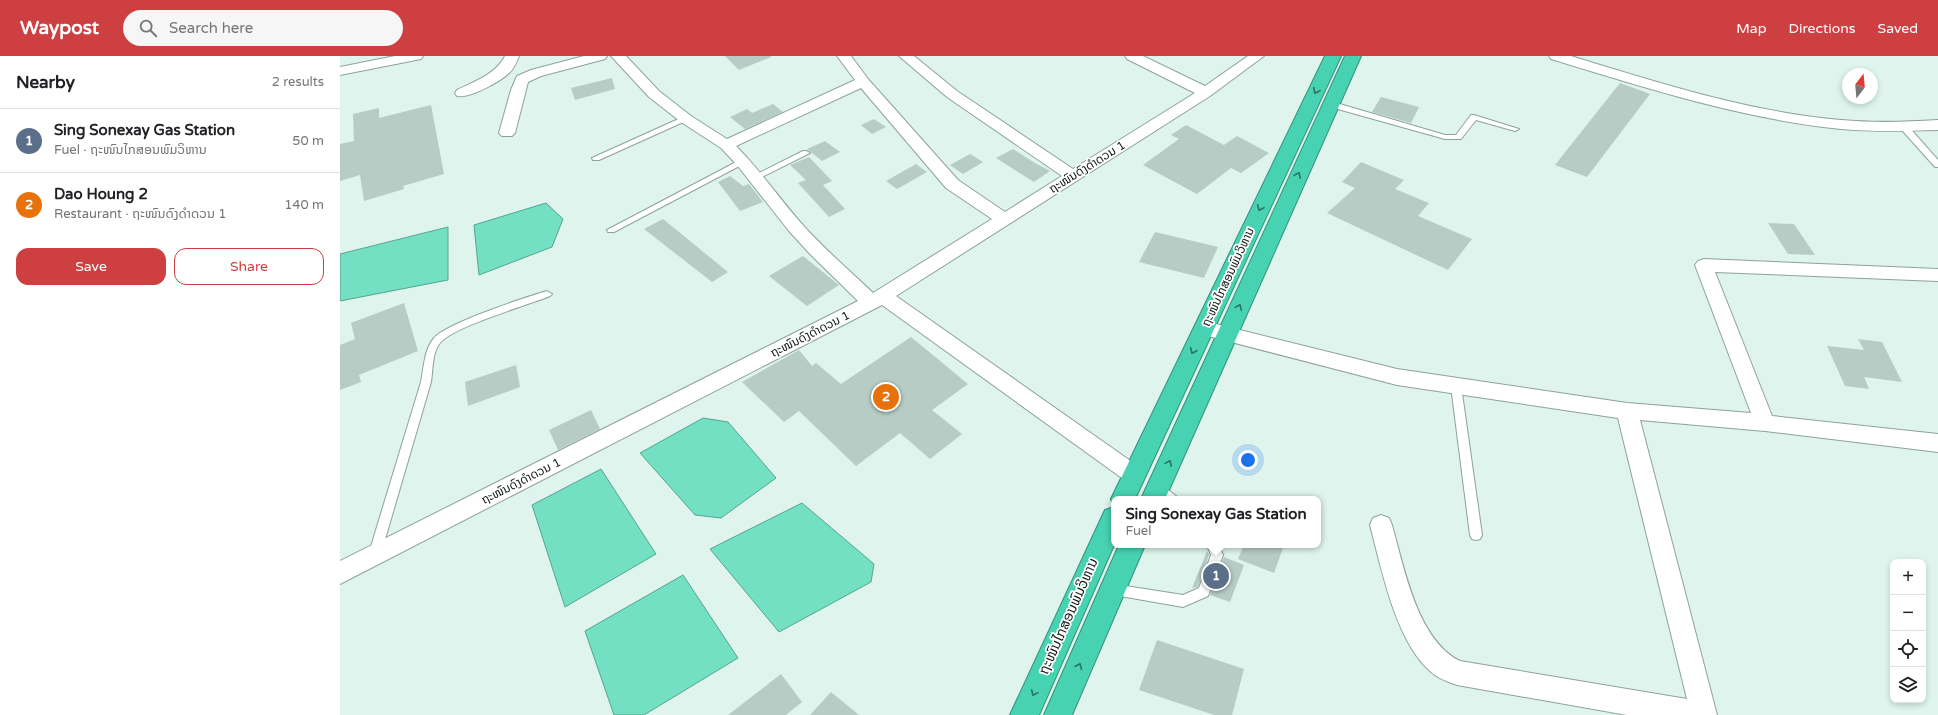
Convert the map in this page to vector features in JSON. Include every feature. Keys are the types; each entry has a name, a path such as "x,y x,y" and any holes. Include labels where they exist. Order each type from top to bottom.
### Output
{"highway":[{"name":"ຖະໜົນໄກສອນພົມວິຫານ","path":"1124,496 1333,56"},
{"name":"ຖະໜົນໄກສອນພົມວິຫານ","path":"1161,495 1226,335 1353,56"},
{"name":"ຖະໜົນໄກສອນພົມວິຫານ","path":"1024,715 1111,524"},
{"path":"1058,715 1131,548"},
{"path":"1091,566 1115,583"}],"street":[{"path":"340,71 416,56"},
{"path":"462,93 493,78 506,68 512,56"},
{"path":"507,134 522,79 536,73 600,56"},
{"path":"618,56 654,94 686,119 726,145 743,162 811,244 877,299 1134,476"},
{"path":"844,56 863,82 952,184 1004,220"},
{"path":"906,56 952,94 1073,176"},
{"path":"1132,56 1205,93"},
{"name":"ຖະໜົນດົງດຳດວນ 1","path":"340,573 877,299 1205,93 1257,56"},
{"path":"1563,57 1710,101 1749,110 1828,122 1870,126 1938,125"},
{"path":"726,145 863,82"},
{"path":"1765,423 1704,265 1938,275"},
{"path":"1204,328 1226,335 1397,377 1628,411 1765,423 1938,443"},
{"path":"1382,525 1398,585 1420,639 1437,662 1457,673 1703,715 1628,411"}],"lane":[{"path":"1330,104 1445,137 1458,137 1474,117 1515,128"},
{"path":"596,158 686,119"},
{"path":"1904,126 1938,165"},
{"path":"755,177 806,153"},
{"path":"611,230 743,162"},
{"path":"375,555 415,410 424,385 431,350 436,341 443,334 457,327 546,294"},
{"path":"1456,386 1476,535"},
{"path":"1115,583 1183,601 1204,592 1217,555 1214,548"}],"shaded area":[{"path":"546,203 563,219 552,247 479,275 474,225"},
{"path":"448,227 448,280 340,301 340,254"},
{"path":"703,418 728,422 776,478 721,518 695,515 640,453"},
{"path":"601,469 656,554 565,607 532,505"},
{"path":"802,503 874,564 871,582 779,632 710,549"},
{"path":"683,575 738,658 644,715 614,715 585,631"}],"building":[{"path":"725,56 771,56 771,57 739,70"},
{"path":"612,78 615,89 575,100 571,88"},
{"path":"1620,83 1650,94 1587,177 1555,165"},
{"path":"1381,97 1419,107 1411,123 1372,112"},
{"path":"773,104 783,112 745,129 730,117 747,109 752,113"},
{"path":"431,105 444,174 403,186 404,189 364,201 360,175 340,181 340,144 354,141 353,114 379,108 379,118"},
{"path":"874,119 886,127 872,134 861,125"},
{"path":"1186,125 1224,145 1237,136 1269,153 1241,173 1231,168 1197,194 1143,165 1179,139 1171,135"},
{"path":"825,141 840,152 822,161 807,149"},
{"path":"1013,149 1050,171 1034,182 996,158"},
{"path":"970,154 983,162 963,174 950,165"},
{"path":"809,157 832,181 823,185 845,209 829,217 798,183 806,180 790,165"},
{"path":"1361,162 1404,180 1395,189 1429,203 1418,216 1472,239 1448,270 1327,213 1355,188 1342,182"},
{"path":"916,164 927,172 897,189 886,181"},
{"path":"730,176 743,186 749,184 763,202 740,211 718,182"},
{"path":"663,219 728,272 712,282 644,229"},
{"path":"1768,223 1794,224 1815,255 1788,254"},
{"path":"1155,232 1218,247 1204,278 1139,262"},
{"path":"803,256 839,285 807,306 769,276"},
{"path":"404,303 418,351 359,375 361,382 340,390 340,345 355,339 351,323"},
{"path":"911,337 968,384 932,410 962,434 930,459 900,433 856,466 799,411 784,422 742,382 799,350 812,366 816,363 841,384"},
{"path":"1858,339 1882,342 1902,382 1864,377 1869,389 1845,386 1827,346 1864,350"},
{"path":"516,365 520,387 468,406 465,382"},
{"path":"591,410 600,429 558,450 549,430"},
{"path":"1243,548 1283,548 1274,573 1238,559"},
{"path":"1207,551 1209,555 1198,587 1192,588"},
{"path":"1224,557 1244,565 1230,602 1210,595"},
{"path":"1157,640 1244,669 1232,715 1214,715 1139,690"},
{"path":"781,674 802,702 786,715 728,715"},
{"path":"831,692 859,715 810,715"}],"place":[{"name":"Dao Houng 2","path":"886,397"},
{"name":"Sing Sonexay Gas Station","path":"1216,576"}]}
